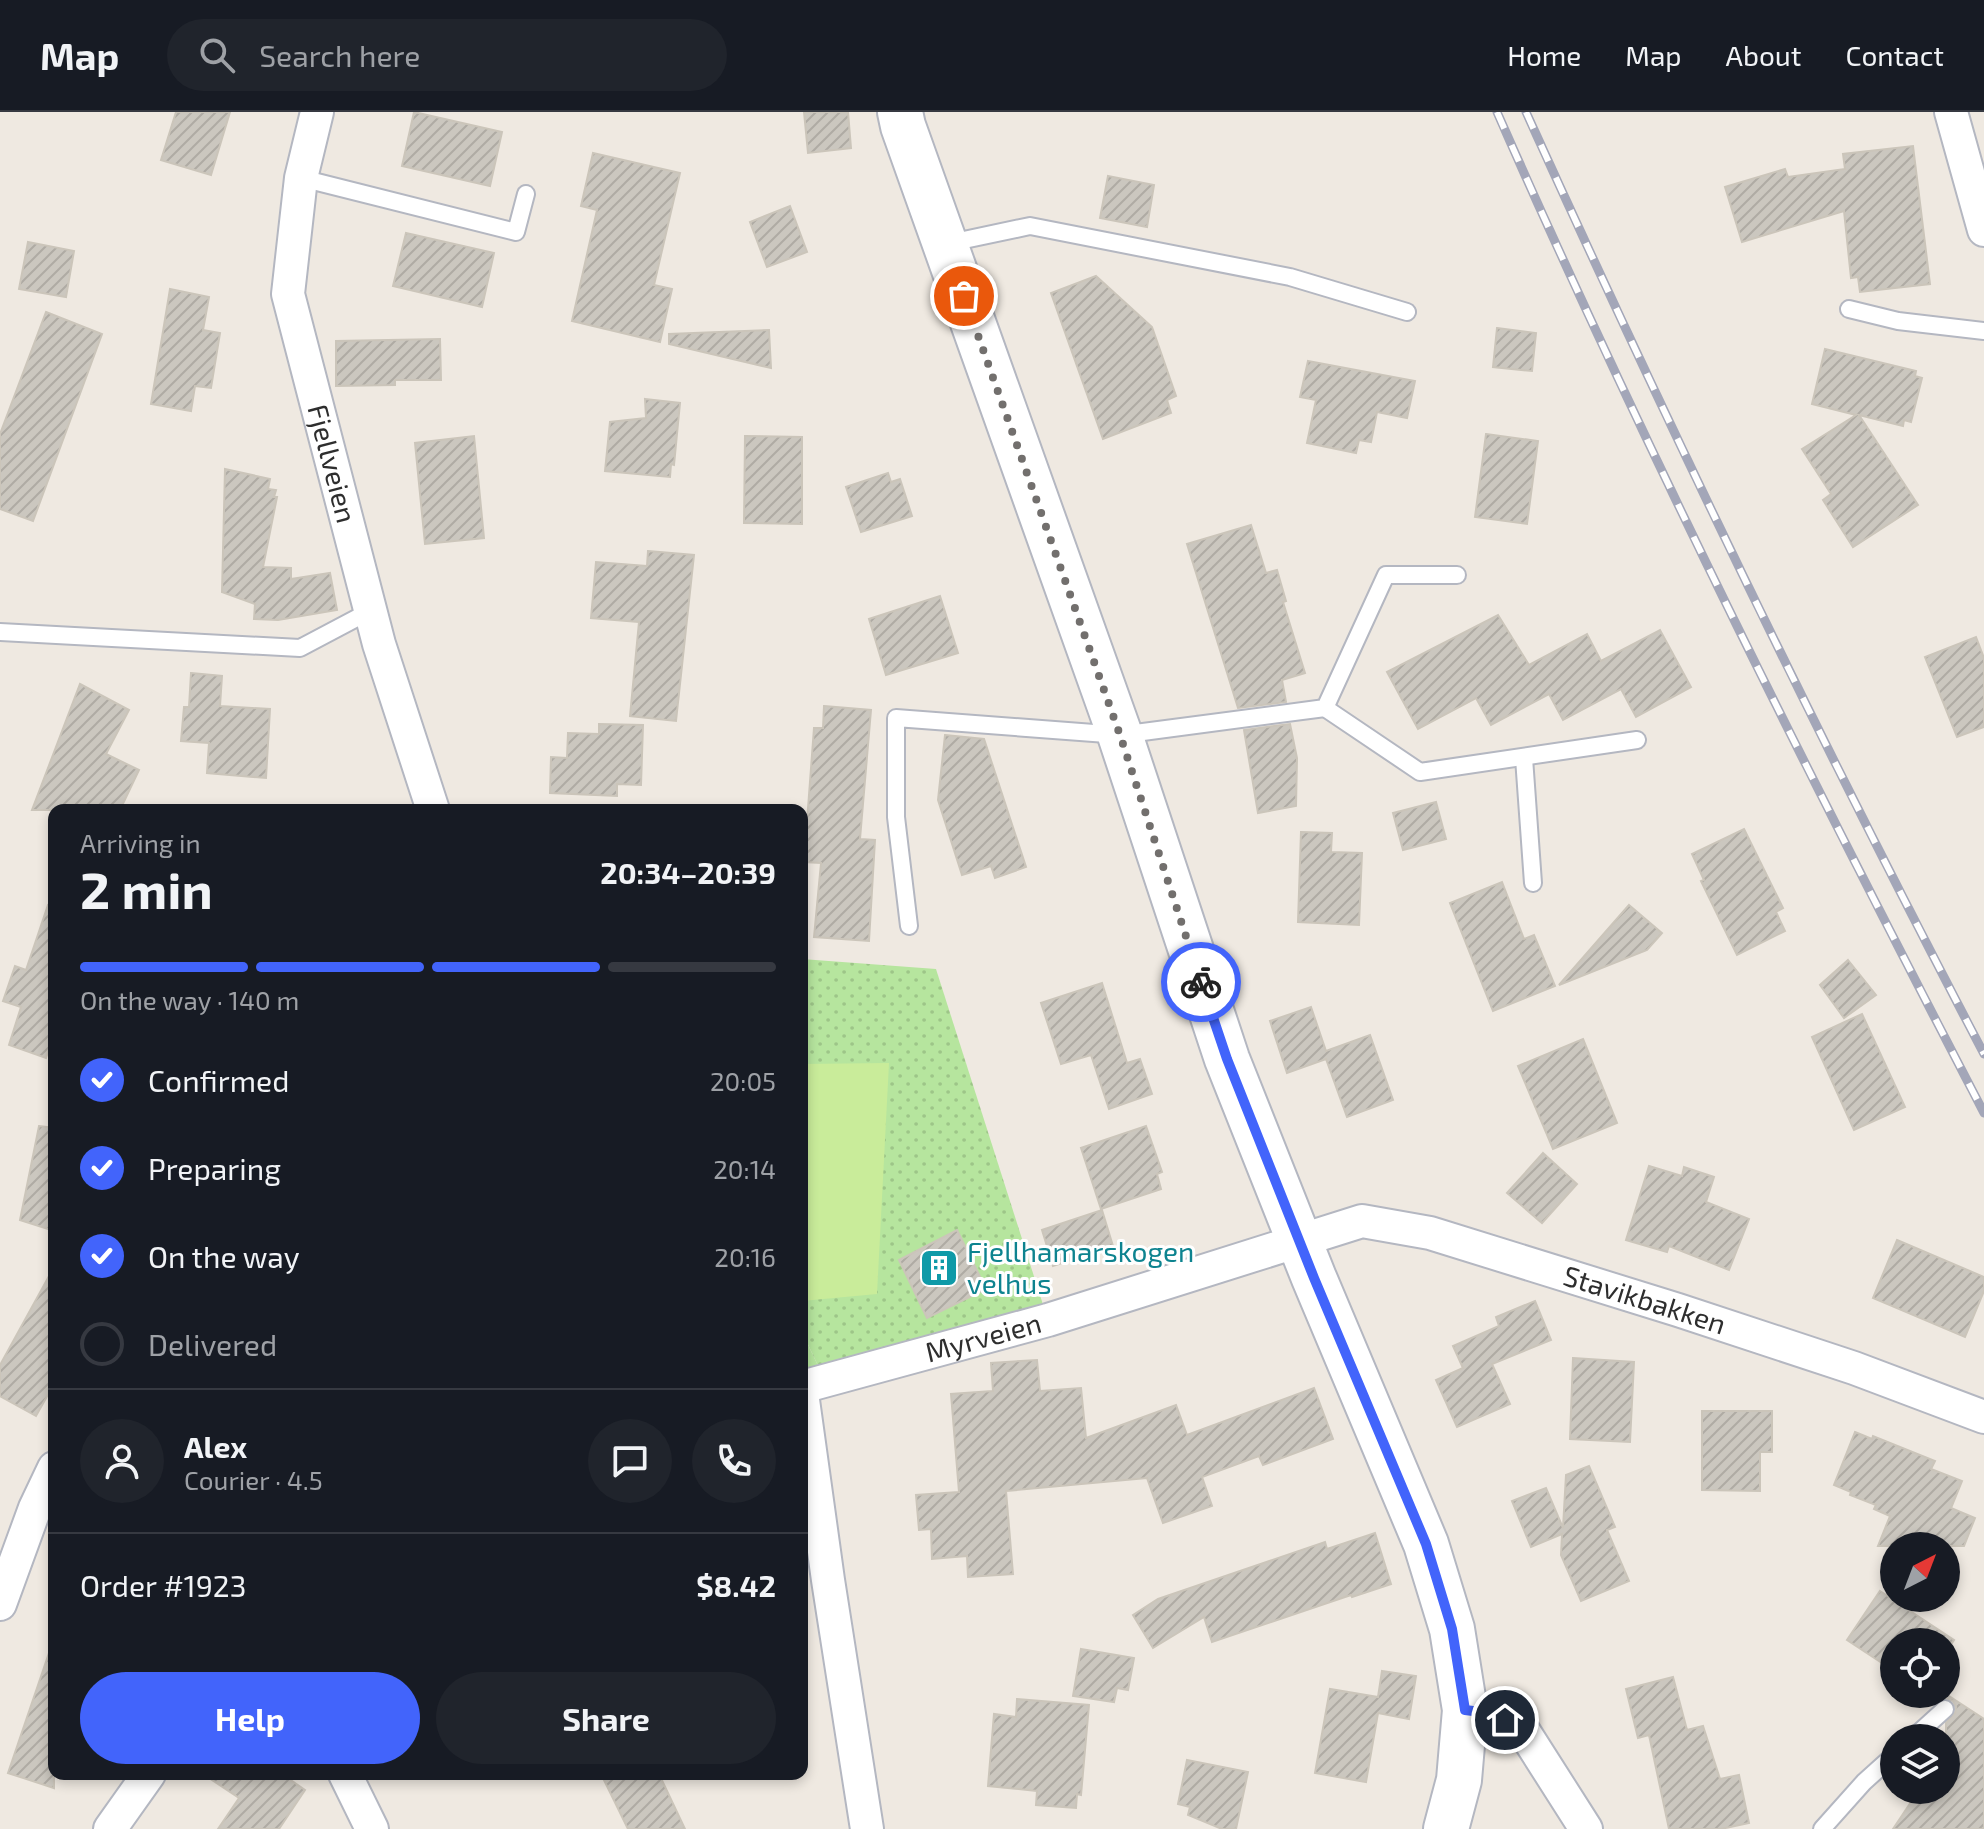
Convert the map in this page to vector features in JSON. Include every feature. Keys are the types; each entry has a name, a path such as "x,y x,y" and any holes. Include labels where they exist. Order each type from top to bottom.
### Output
{"main road":[{"path":"900,112 1120,735 1227,1059 1426,1544 1452,1629 1465,1710 1459,1780 1446,1829"}],"street":[{"name":"Fjellveien","path":"317,112 301,178 288,294 370,611 431,804"},
{"path":"1951,112 1984,230"},
{"path":"412,804 415,756"},
{"name":"Stavikbakken","path":"1300,1243 1362,1221 1430,1233 1854,1368 1984,1417"},
{"name":"Myrveien","path":"808,1385 1048,1320 1300,1243"},
{"path":"808,1436 867,1829"},
{"path":"0,1604 48,1481"},
{"path":"1465,1710 1489,1713 1521,1727 1586,1829"},
{"path":"110,1829 145,1780"},
{"path":"348,1780 372,1829"}],"lane":[{"path":"301,178 516,232 526,194"},
{"path":"945,244 1030,226 1290,277 1407,312"},
{"path":"1849,309 1947,329 1984,331"},
{"path":"1325,708 1386,575 1457,575"},
{"path":"0,632 300,648 370,611"},
{"path":"909,926 896,817 896,718 1120,735 1325,708 1420,772 1637,740"},
{"path":"1524,758 1533,883"},
{"path":"1928,1724 1945,1709"},
{"path":"1822,1829 1880,1768"}],"green space":[{"path":"808,959 936,969 1046,1314 822,1374 808,1345"},
{"path":"889,1063 877,1294 808,1300 808,1064"},
{"path":"808,1345 822,1374 808,1378"}],"building":[{"path":"176,112 230,112 211,175 161,160"},
{"path":"414,112 502,132 490,186 402,166"},
{"path":"804,112 848,112 851,148 808,153"},
{"path":"1913,146 1930,284 1860,292 1858,277 1851,278 1844,211 1742,242 1725,187 1785,169 1788,177 1845,169 1843,154"},
{"path":"593,153 680,173 654,285 672,289 660,342 572,321 597,210 581,206"},
{"path":"1108,176 1154,185 1147,227 1100,218"},
{"path":"790,206 807,252 767,267 750,222"},
{"path":"406,233 494,253 482,307 393,286"},
{"path":"28,242 74,251 66,297 19,289"},
{"path":"1096,276 1152,327 1176,396 1167,400 1171,413 1103,439 1051,293"},
{"path":"170,289 209,297 203,330 220,333 211,388 195,386 191,411 151,404"},
{"path":"46,312 102,334 33,521 0,509 0,434"},
{"path":"1497,328 1536,333 1532,371 1493,367"},
{"path":"769,330 771,368 669,344 669,334"},
{"path":"440,339 441,380 395,380 395,385 336,386 336,341"},
{"path":"1825,349 1916,371 1915,376 1922,378 1911,422 1904,420 1903,426 1859,415 1918,505 1853,547 1823,500 1831,494 1802,449 1856,415 1812,404"},
{"path":"1308,361 1415,381 1407,418 1377,412 1371,442 1359,440 1356,453 1307,443 1316,400 1300,397"},
{"path":"645,399 680,403 670,477 605,471 610,422 646,418"},
{"path":"1486,434 1538,441 1527,524 1475,517"},
{"path":"474,436 484,538 425,544 415,443"},
{"path":"745,436 802,437 802,524 744,523"},
{"path":"225,469 270,479 268,489 276,490 263,567 291,568 291,579 330,573 337,610 278,620 254,619 255,604 222,592"},
{"path":"888,473 891,482 900,479 912,516 861,532 846,487"},
{"path":"1251,525 1266,573 1277,570 1286,601 1283,602 1305,673 1282,680 1286,702 1238,708 1187,544"},
{"path":"648,551 694,555 676,721 630,716 639,622 591,618 596,562 647,566"},
{"path":"940,596 958,653 886,675 869,619"},
{"path":"1498,615 1529,665 1587,634 1601,661 1660,630 1691,687 1636,717 1621,689 1563,720 1549,694 1491,725 1476,698 1418,729 1387,672"},
{"path":"1976,637 1984,658 1984,727 1957,737 1925,657"},
{"path":"191,673 222,676 220,706 270,709 266,778 207,773 209,743 181,741 184,707 189,707"},
{"path":"80,684 129,710 106,754 139,770 123,804 48,804 48,810 32,810"},
{"path":"824,706 871,710 860,839 875,840 869,941 814,937 821,863 808,862 808,808 814,728 823,728"},
{"path":"599,724 643,725 641,785 617,784 617,796 550,793 551,757 567,758 568,733 599,734"},
{"path":"1290,724 1297,758 1296,806 1258,813 1244,730"},
{"path":"945,735 984,739 1026,867 995,878 991,866 962,875 938,800"},
{"path":"1436,802 1446,839 1403,850 1393,813"},
{"path":"1744,829 1783,908 1776,912 1785,931 1737,955 1701,881 1704,880 1692,854"},
{"path":"1301,832 1332,833 1331,852 1362,853 1359,925 1298,922"},
{"path":"1502,882 1524,939 1534,935 1555,986 1493,1011 1450,903"},
{"path":"48,905 46,1058 9,1045 21,1007 3,1001 15,966 26,970"},
{"path":"1629,905 1662,933 1647,950 1559,985"},
{"path":"1848,960 1876,995 1844,1018 1820,985"},
{"path":"1102,983 1127,1063 1140,1059 1152,1094 1109,1109 1091,1055 1061,1064 1041,1003"},
{"path":"1311,1007 1326,1051 1370,1035 1393,1100 1347,1117 1326,1059 1287,1073 1270,1021"},
{"path":"1862,1014 1905,1107 1854,1130 1812,1037"},
{"path":"1583,1039 1617,1123 1553,1149 1518,1066"},
{"path":"39,1126 48,1127 48,1229 20,1220"},
{"path":"1146,1126 1162,1172 1157,1174 1161,1189 1101,1209 1081,1148"},
{"path":"1543,1153 1577,1184 1542,1223 1507,1193"},
{"path":"1649,1166 1682,1176 1684,1167 1714,1177 1706,1202 1749,1219 1729,1270 1669,1246 1667,1252 1626,1240"},
{"path":"1102,1210 1113,1246 1053,1266 1042,1230"},
{"name":"Fjellhamarskogen velhus","path":"957,1230 986,1289 927,1318 899,1260"},
{"path":"1897,1240 1984,1277 1984,1291 1965,1337 1873,1298"},
{"path":"48,1278 48,1395 36,1416 0,1396 0,1365"},
{"path":"1535,1301 1551,1340 1492,1364 1510,1404 1457,1427 1436,1380 1463,1368 1453,1346 1499,1326 1496,1317"},
{"path":"1573,1358 1634,1362 1630,1442 1570,1439"},
{"path":"1037,1360 1040,1391 1081,1388 1086,1438 1176,1405 1187,1435 1314,1388 1333,1439 1263,1465 1259,1456 1202,1477 1212,1506 1163,1523 1147,1478 1006,1491 1013,1574 968,1577 967,1556 932,1559 931,1529 919,1530 916,1495 959,1492 951,1394 993,1391 991,1363"},
{"path":"1702,1411 1772,1411 1772,1452 1760,1452 1760,1491 1702,1490"},
{"path":"1855,1432 1872,1439 1873,1436 1935,1461 1931,1469 1962,1481 1951,1508 1975,1518 1964,1546 1960,1546 1960,1532 1884,1532 1890,1516 1874,1509 1876,1505 1834,1485"},
{"path":"1589,1466 1615,1527 1607,1530 1629,1581 1581,1601 1561,1555 1562,1534 1531,1547 1512,1501 1546,1488 1563,1528 1566,1475"},
{"path":"1375,1533 1391,1584 1212,1642 1204,1617 1153,1648 1133,1615 1158,1599 1325,1542 1327,1549"},
{"path":"1880,1591 1880,1612 1912,1612 1936,1628 1880,1628 1880,1662 1847,1640"},
{"path":"1081,1649 1134,1658 1128,1690 1117,1688 1114,1702 1073,1696"},
{"path":"48,1656 48,1780 54,1780 54,1788 8,1773"},
{"path":"1382,1671 1416,1676 1409,1719 1378,1713 1366,1782 1315,1773 1330,1689 1378,1697"},
{"path":"1673,1677 1687,1730 1703,1726 1720,1779 1739,1775 1749,1823 1721,1829 1669,1829 1649,1735 1638,1738 1626,1689"},
{"path":"1017,1699 1089,1705 1081,1795 1077,1794 1076,1808 1036,1805 1037,1791 988,1786 994,1714 1016,1717"},
{"path":"1960,1703 1984,1719 1984,1829 1893,1829 1910,1804 1960,1804 1960,1724 1946,1724"},
{"path":"1187,1760 1248,1772 1236,1829 1222,1829 1188,1815 1190,1807 1178,1804"},
{"path":"212,1780 291,1780 305,1790 279,1829 218,1829 239,1798"},
{"path":"604,1780 662,1780 685,1829 628,1829"}],"railway":[{"path":"1497,112 1671,491 1984,1113"},
{"path":"1526,112 1748,586 1984,1054"}],"way so far":[{"path":"964,296 1120,735 1201,982"}],"place":[{"name":"Fjellhamarskogen velhus","path":"939,1268"}],"route":[{"path":"1201,982 1227,1059 1314,1278 1426,1544 1452,1629 1465,1710 1489,1713 1505,1720"}]}
